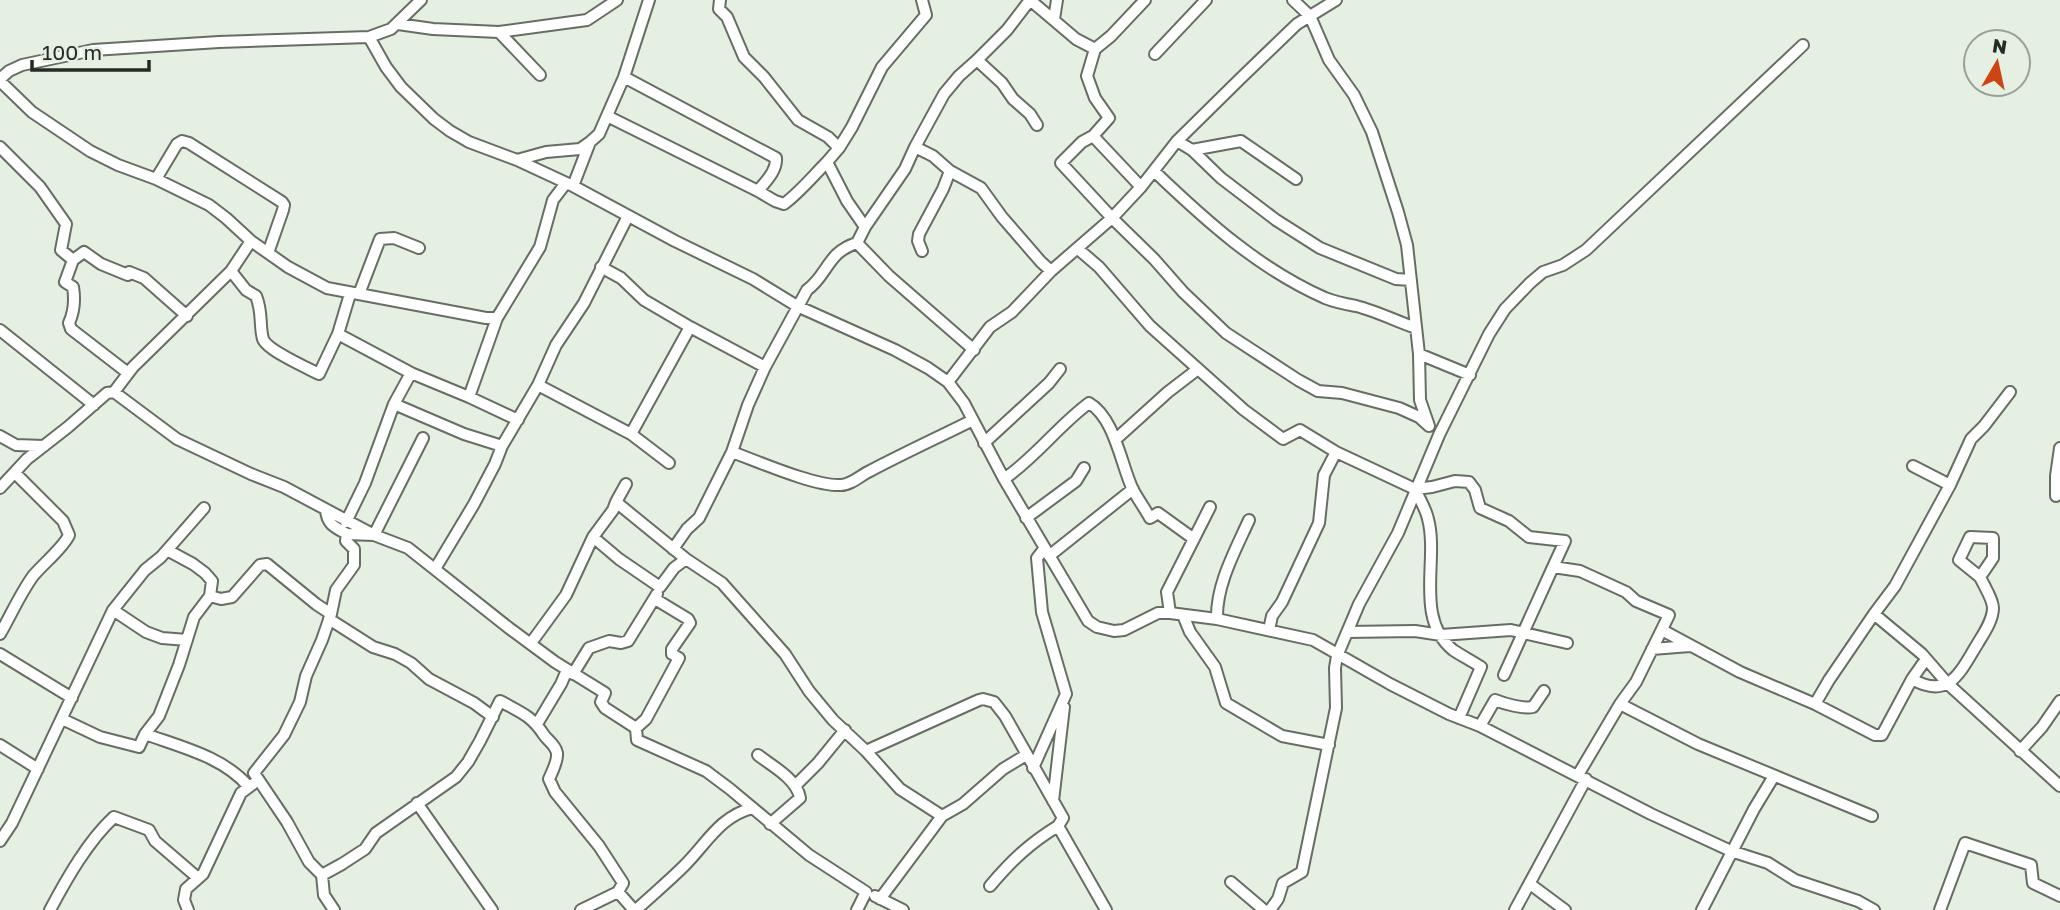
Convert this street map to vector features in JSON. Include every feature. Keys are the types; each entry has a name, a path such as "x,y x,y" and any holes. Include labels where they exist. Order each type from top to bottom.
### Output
{"street":[{"path":"421,0 391,29 369,37 93,50 22,65 9,71 0,80 32,112 90,150 209,205 251,241 306,278 327,288 354,294 497,318"},
{"path":"398,24 433,29 499,32 587,20 617,0"},
{"path":"517,160 546,152 580,149 599,134 624,77 649,0"},
{"path":"720,0 719,9 727,18 744,57 798,120 828,137 839,148"},
{"path":"607,116 784,204 795,196 839,148 882,67 926,15 922,0"},
{"path":"673,548 699,518 732,452 765,367 797,306 835,256 844,247 857,243 905,169 944,94 958,76 1007,30 1030,0 1076,40 1095,49"},
{"path":"1054,19 1057,0"},
{"path":"1145,0 1095,49 1087,76 1095,98 1110,118 1061,163 1145,249 1190,300 1226,333 1318,391 1342,393 1399,408 1419,417 1439,435"},
{"path":"1154,54 1206,0"},
{"path":"1293,0 1310,16 1329,60 1354,95 1372,132 1407,245 1419,354 1420,400 1429,426"},
{"path":"948,382 990,327 1012,312 1051,271 1112,218 1141,187 1177,141 1297,24 1336,0"},
{"path":"499,32 540,75"},
{"path":"369,37 394,77 434,119 469,142 517,160 569,185 753,279 797,306 895,349 948,382 964,403 1004,479 1088,621 1097,628 1104,631 1124,630 1151,615 1170,613 1217,619 1309,639 1337,656 1651,814 1731,851 1768,863 1795,880 1858,901 1874,910"},
{"path":"1270,910 1278,899 1283,883 1302,872 1336,708 1337,656 1359,604 1398,533 1439,435 1489,334 1505,309 1530,283 1543,272 1563,265 1586,250 1802,46"},
{"path":"977,60 1002,83 1037,125"},
{"path":"624,77 776,158 777,164 773,172 758,191"},
{"path":"828,137 849,130"},
{"path":"1093,136 1141,187"},
{"path":"156,179 177,144 182,141 282,202 283,209 268,253"},
{"path":"1177,141 1192,150 1221,178 1276,220 1320,248 1396,279 1411,280"},
{"path":"1192,150 1241,141 1296,179"},
{"path":"469,397 497,318 540,247 554,200 569,185 590,142"},
{"path":"0,147 40,187 58,211 66,224 61,250 73,260"},
{"path":"915,147 986,192 1002,217 1051,271"},
{"path":"827,162 847,201 865,227"},
{"path":"922,251 918,241 919,234 950,171"},
{"path":"1154,171 1187,203 1279,274 1342,305 1365,309 1416,328"},
{"path":"435,569 474,504 502,446 538,385 556,345 584,303 628,216"},
{"path":"231,271 246,290 256,296 261,309 262,337 266,346 319,374 380,239 394,239 419,248"},
{"path":"114,392 128,373 231,271 251,241"},
{"path":"857,243 889,276 974,350"},
{"path":"1078,249 1099,267 1150,326 1244,410 1283,439 1300,430 1336,452 1415,489 1469,481 1475,490 1480,508 1509,521 1529,537 1565,541 1504,675"},
{"path":"128,373 71,329 69,323 73,315 74,292 73,287 65,282 73,260 83,252 115,271 128,275 129,272 144,278 187,316"},
{"path":"601,267 621,278 644,300 765,367"},
{"path":"631,434 690,327"},
{"path":"0,330 94,405"},
{"path":"338,334 411,373 518,420"},
{"path":"1419,354 1470,374"},
{"path":"984,443 1049,383 1060,369"},
{"path":"1116,439 1198,369"},
{"path":"346,522 365,483 394,404 411,373"},
{"path":"538,385 631,434 668,463"},
{"path":"0,488 27,459 107,393 114,392 177,439 284,487 346,522 408,548 509,628 570,672 605,693 601,702 605,708 636,728"},
{"path":"1815,704 1895,586 1950,485 1971,439 2010,392"},
{"path":"1004,479 1024,466 1064,424 1089,403 1096,407 1116,439 1133,489 1150,518 1158,513 1194,539"},
{"path":"394,404 464,435 502,446"},
{"path":"732,452 814,481 841,485 973,420"},
{"path":"0,436 16,445 27,459"},
{"path":"374,535 423,438"},
{"path":"16,445 44,446"},
{"path":"2056,496 2060,448"},
{"path":"1269,630 1272,616 1282,602 1320,523 1324,475 1336,452"},
{"path":"1913,466 1950,485"},
{"path":"1026,517 1076,481 1084,468"},
{"path":"0,634 31,579 69,535 62,521 15,473"},
{"path":"531,643 566,595 593,537 626,484"},
{"path":"1053,801 1066,694 1042,612 1037,558 1133,489"},
{"path":"1415,489 1428,518 1431,541 1430,590 1435,624 1452,649 1481,667 1459,718"},
{"path":"616,502 686,559 722,583 785,654 808,691 900,789 942,816"},
{"path":"1170,613 1167,592 1210,507"},
{"path":"0,841 12,823 114,610 145,570 161,557 204,508"},
{"path":"326,509 327,519 335,528 347,534 374,535"},
{"path":"1217,619 1216,607 1227,569 1249,520"},
{"path":"188,910 184,900 186,889 208,864 219,836 242,793 284,735 300,702 306,677 330,616 336,590 354,565 354,549 346,541 347,534"},
{"path":"593,537 660,587"},
{"path":"62,719 100,737 139,747 159,716 180,665 194,617 210,596 212,581 193,564 167,550"},
{"path":"537,724 561,684 589,648 609,641 621,643 628,640 660,587 674,568 686,559"},
{"path":"210,596 221,599 232,597 260,565 267,564 330,616 373,647 411,663 429,679 474,703 493,717"},
{"path":"1515,910 1620,704 1636,681 1669,615 1580,571 1553,567"},
{"path":"1912,680 1930,686 1948,684 1959,675 1989,625 1993,607 1980,577"},
{"path":"636,728 646,719 679,658 672,654 672,649 690,623 688,619 655,599"},
{"path":"114,610 146,632 162,638 187,640"},
{"path":"1874,614 1926,659 1948,684 2060,786"},
{"path":"1184,615 1190,632 1215,667 1226,703 1282,736 1329,745"},
{"path":"1347,632 1415,631 1440,635 1511,630 1567,643"},
{"path":"1662,630 1740,672 1815,704 1875,735 1882,735 1926,659"},
{"path":"1653,649 1690,646"},
{"path":"0,654 72,698"},
{"path":"1480,726 1495,700 1507,705 1533,707 1544,691"},
{"path":"1034,768 1066,694"},
{"path":"866,751 983,699 994,702 1005,716 1063,818 1058,826 1011,860 990,886"},
{"path":"322,875 365,849 376,833 456,777 468,762 500,701 528,716 552,743 557,754 549,779 555,792 599,845 623,883 618,892 581,910"},
{"path":"2021,751 2060,701"},
{"path":"1620,704 1678,734 1872,816"},
{"path":"636,728 637,740 706,772 809,855 866,892 903,910"},
{"path":"795,786 818,764 845,730"},
{"path":"145,734 221,763 240,776 254,780 287,822 309,862 322,875 324,895 334,910"},
{"path":"0,745 38,769"},
{"path":"758,755 799,791 800,798 770,824"},
{"path":"880,899 942,816 963,804 1003,769 1026,755"},
{"path":"1702,910 1731,851 1774,776"},
{"path":"417,803 492,910"},
{"path":"618,892 635,910 678,872 725,821 741,811 753,808"},
{"path":"50,910 98,832 114,817 149,830 155,841 198,878"},
{"path":"1058,826 1106,910"},
{"path":"1940,910 1965,843 2031,865 2033,883 2060,896"},
{"path":"1231,882 1264,910"},
{"path":"1530,884 1565,910"},
{"path":"857,910 866,892"}]}
